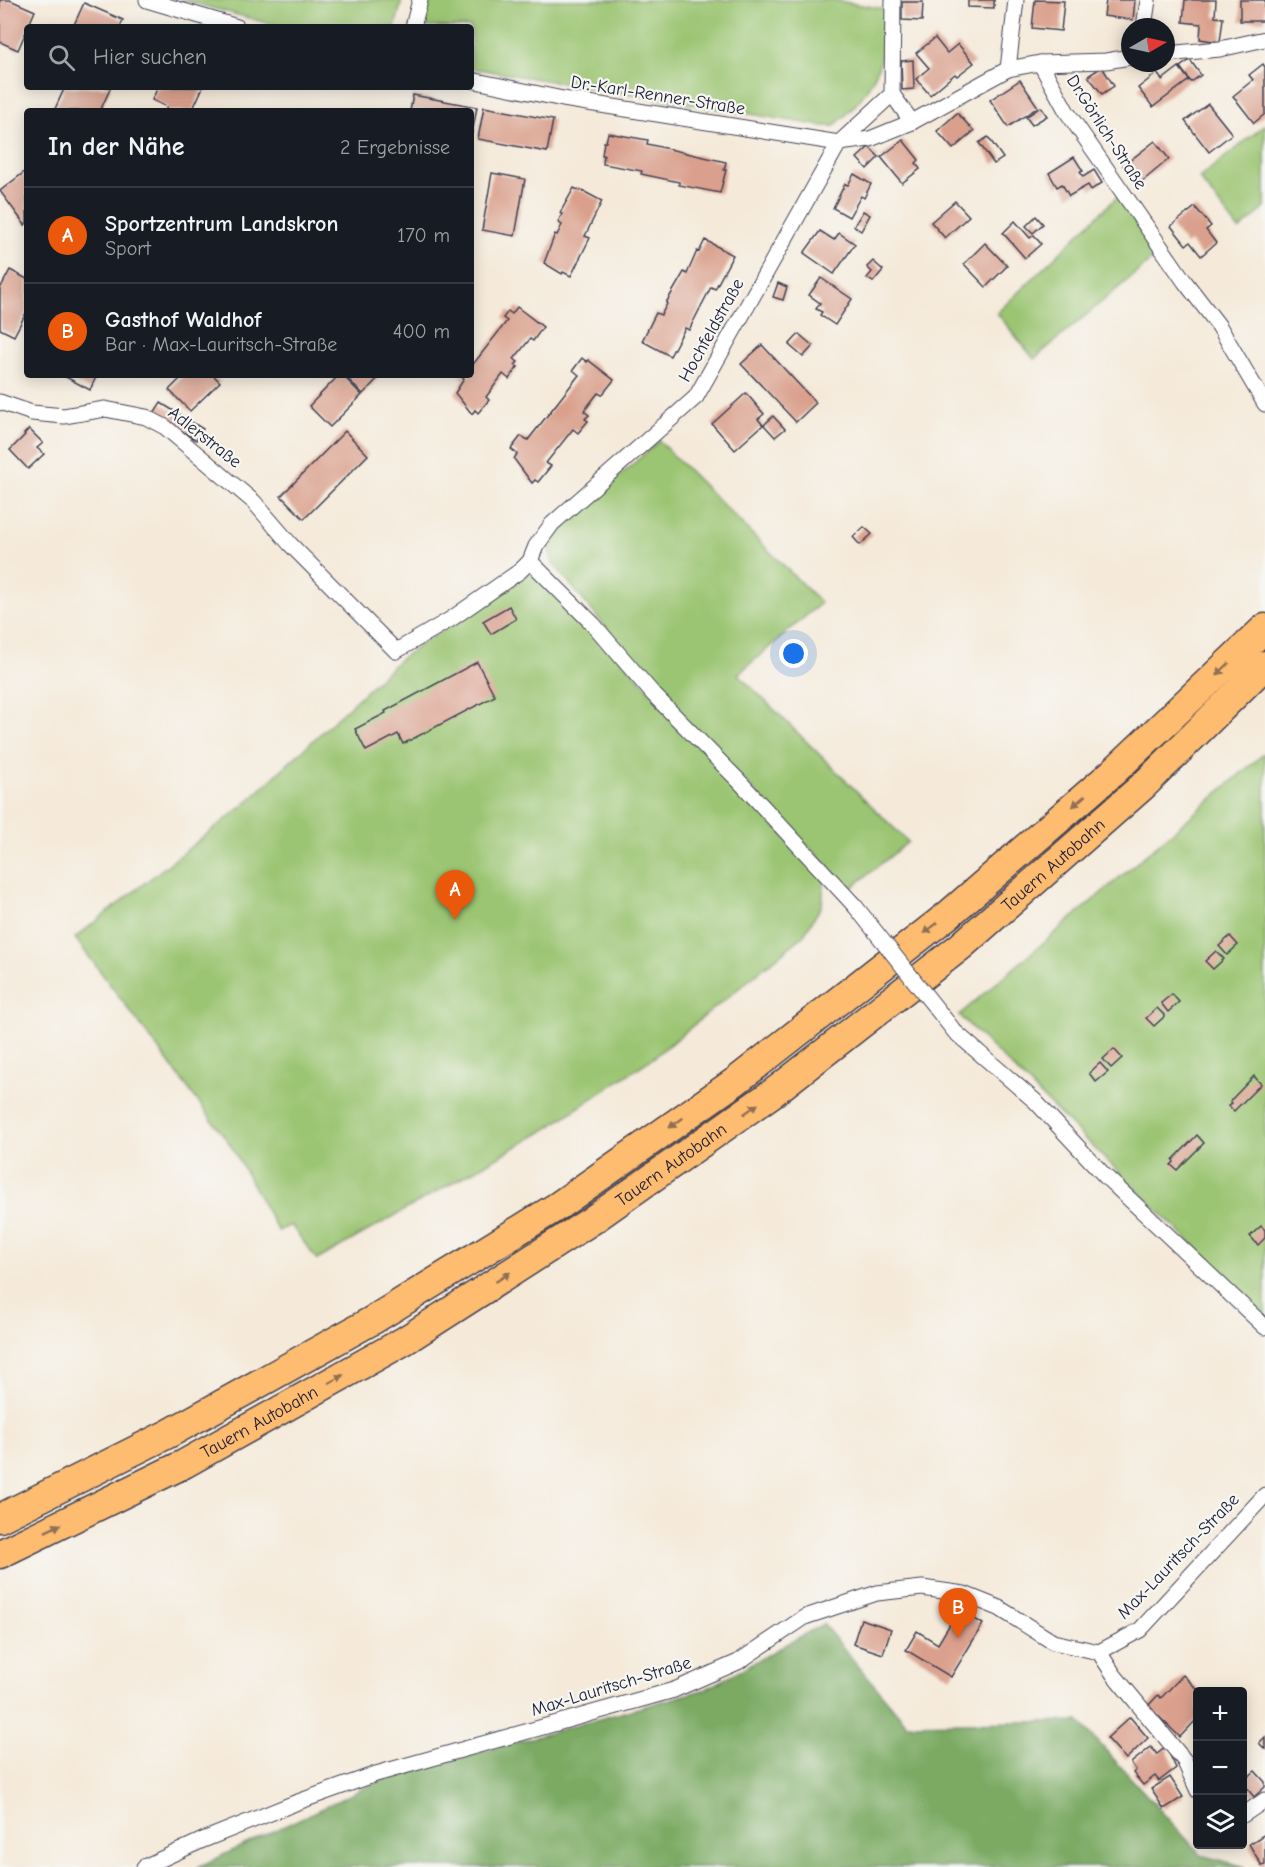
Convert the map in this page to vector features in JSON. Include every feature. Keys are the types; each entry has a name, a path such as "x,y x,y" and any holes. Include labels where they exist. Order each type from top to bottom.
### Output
{"highway":[{"name":"Tauern Autobahn","path":"0,1518 170,1433 373,1320 558,1206 661,1134 736,1081 948,915 1112,773 1265,628"},
{"name":"Tauern Autobahn","path":"0,1554 184,1464 384,1352 591,1221 774,1092 961,946 1144,785 1265,665"}],"street":[{"path":"147,0 227,24"},
{"path":"415,24 420,0"},
{"path":"893,0 892,94 912,122"},
{"path":"1008,69 1016,0"},
{"path":"1145,18 1148,0"},
{"path":"1175,53 1220,49 1265,39"},
{"path":"839,143 870,139 912,122 1008,69 1040,63 1121,58"},
{"name":"Dr.Görlich-Straße","path":"1040,63 1074,121 1185,282 1219,326 1265,404"},
{"name":"Dr.-Karl-Renner-Straße","path":"474,81 563,99 839,143"},
{"name":"Hochfeldstraße","path":"396,651 451,619 520,571 530,561 536,546 552,524 696,397 839,143 892,94"},
{"name":"Adlerstraße","path":"1,404 32,413 64,416 105,409 146,417 165,427 254,502 290,544 396,651"},
{"path":"530,561 593,624 654,694 739,781 855,906 955,1032 1035,1101 1105,1176 1265,1327"},
{"name":"Max-Lauritsch-Straße","path":"144,1867 285,1807 376,1774 674,1690 738,1662 806,1617 877,1593 922,1588 964,1594 999,1608 1053,1642 1099,1652 1140,1630 1265,1495"},
{"path":"1099,1652 1114,1675 1184,1760 1193,1781"},
{"path":"1247,1812 1265,1800"}],"green space":[{"path":"182,0 402,0 396,24 271,24"},
{"path":"430,0 833,0 885,9 884,41 876,73 865,93 834,126 474,68 474,24 424,24"},
{"path":"1265,125 1265,208 1239,230 1199,178"},
{"path":"1118,196 1157,255 1034,359 997,313"},
{"path":"659,441 821,603 738,674 908,842 850,889 663,698 553,563 548,547 555,533"},
{"path":"536,567 824,879 822,905 803,936 653,1058 540,1133 317,1260 291,1225 278,1231 230,1144 75,938 244,805 400,659"},
{"path":"1265,753 1265,1316 959,1015"},
{"path":"823,1624 907,1724 1079,1721 1193,1846 1193,1849 1201,1855 1246,1867 198,1867 381,1780 706,1689"}],"building":[{"path":"0,0 10,0 35,11 29,24 24,24 24,36 18,50 0,42"},
{"path":"968,0 994,0 994,8 968,7"},
{"path":"1035,0 1064,1 1061,31 1032,28"},
{"path":"1106,0 1135,0 1133,18 1104,16"},
{"path":"1185,0 1216,0 1215,17 1223,18 1220,42 1200,39 1201,24 1183,22"},
{"path":"1240,0 1265,0 1265,21 1240,21"},
{"path":"902,2 923,2 922,21 902,20"},
{"path":"84,3 123,20 121,24 74,24"},
{"path":"935,38 947,53 958,44 974,63 957,76 955,74 930,95 916,79 929,68 916,53"},
{"path":"913,60 914,89 902,90 901,61"},
{"path":"1190,60 1201,75 1191,82 1180,67"},
{"path":"1263,64 1265,67 1265,114 1254,123 1233,96 1253,80 1249,75"},
{"path":"1102,67 1114,86 1102,94 1088,76"},
{"path":"1179,67 1189,80 1153,107 1138,88 1157,73 1162,80"},
{"path":"1020,80 1038,107 1008,127 990,100"},
{"path":"64,90 110,90 101,108 55,108"},
{"path":"157,90 202,90 193,108 166,108 152,100"},
{"path":"413,95 477,107 474,123 474,108 411,108"},
{"path":"1208,104 1232,134 1209,152 1185,121"},
{"path":"484,107 553,120 547,152 478,139"},
{"path":"1041,107 1047,116 1032,125 1026,117"},
{"path":"957,113 974,131 953,149 937,131"},
{"path":"608,133 648,140 647,144 726,162 720,193 679,185 679,182 641,174 642,171 603,164 604,142 606,142"},
{"path":"988,137 1003,158 994,164 979,143"},
{"path":"903,140 919,160 916,163 920,169 902,183 881,157"},
{"path":"1155,141 1169,159 1138,185 1123,166"},
{"path":"869,147 879,157 867,169 857,158"},
{"path":"1074,157 1083,171 1080,172 1083,177 1094,170 1102,183 1091,190 1088,185 1069,196 1062,184 1057,187 1049,173"},
{"path":"24,172 24,224 0,191"},
{"path":"492,173 525,179 515,236 482,230"},
{"path":"854,174 871,184 864,198 861,196 849,217 833,208 845,184 848,185"},
{"path":"574,188 602,201 585,236 590,238 571,276 563,272 562,274 544,263 555,234 557,235 562,225 558,222 562,214 560,213"},
{"path":"955,201 969,216 945,238 931,222"},
{"path":"1195,207 1211,226 1206,230 1216,243 1201,256 1190,242 1186,245 1171,226"},
{"path":"863,211 870,215 861,231 854,226"},
{"path":"1036,216 1043,224 1033,233 1026,226"},
{"path":"1015,221 1030,238 1034,235 1041,244 1025,258 1003,233"},
{"path":"820,231 834,240 839,233 855,244 834,274 804,253"},
{"path":"705,240 733,255 715,289 711,287 689,330 685,328 670,356 642,341 656,313 661,315 684,272 687,274 697,251 699,252"},
{"path":"985,243 1007,266 986,287 964,264"},
{"path":"873,261 883,270 873,282 867,278 872,272 867,267"},
{"path":"10,270 24,277 24,317 14,336 0,329 0,289"},
{"path":"821,278 852,299 835,325 820,315 822,312 816,309 820,303 809,295"},
{"path":"778,283 787,287 783,300 773,297"},
{"path":"517,307 543,327 533,341 530,339 514,359 518,362 515,365 518,367 509,379 503,374 486,397 489,400 478,413 475,410 472,414 455,393 463,378 474,378 474,363 507,321 503,318 508,311 512,314"},
{"path":"799,334 813,346 803,357 789,345"},
{"path":"762,345 816,403 796,422 741,364"},
{"path":"582,358 614,380 602,395 598,393 584,411 589,415 585,419 588,421 578,433 573,429 546,463 551,466 538,482 535,480 532,483 514,459 517,454 511,449 521,436 528,440 579,375 573,370"},
{"path":"68,378 96,378 90,390"},
{"path":"181,378 216,378 220,382 190,411 169,390"},
{"path":"336,378 345,378 362,395 330,427 309,406"},
{"path":"347,378 378,378 363,394"},
{"path":"746,393 764,414 758,419 763,425 735,450 712,424"},
{"path":"161,403 203,429 196,440 154,414"},
{"path":"773,416 785,429 775,437 764,425"},
{"path":"29,429 43,443 37,448 44,454 28,469 10,450"},
{"path":"345,431 368,455 304,519 281,496"},
{"path":"864,527 872,534 860,545 853,537"},
{"path":"509,606 516,619 491,634 483,621"},
{"path":"477,662 495,696 403,744 398,734 366,751 355,729"},
{"path":"1230,936 1238,945 1227,955 1219,946"},
{"path":"1216,951 1224,959 1213,969 1205,961"},
{"path":"1172,994 1179,1002 1168,1012 1161,1003"},
{"path":"1157,1008 1165,1016 1154,1026 1146,1018"},
{"path":"1114,1049 1122,1058 1111,1068 1103,1059"},
{"path":"1100,1063 1108,1072 1096,1082 1089,1073"},
{"path":"1254,1076 1261,1084 1234,1111 1229,1106 1232,1103 1230,1101"},
{"path":"1197,1135 1204,1143 1177,1170 1171,1165 1173,1160"},
{"path":"1261,1226 1265,1230 1265,1238 1258,1245 1250,1236"},
{"path":"959,1609 983,1624 951,1677 906,1650 917,1631 938,1644"},
{"path":"861,1619 891,1629 883,1654 853,1644"},
{"path":"1183,1675 1195,1687 1193,1687 1193,1723 1180,1737 1148,1706 1158,1695 1161,1698"},
{"path":"1130,1717 1148,1738 1126,1759 1107,1738"},
{"path":"1265,1737 1265,1749 1259,1743"},
{"path":"1151,1747 1157,1754 1166,1747 1176,1768 1159,1781 1155,1776 1143,1785 1133,1773 1136,1770 1131,1763"},
{"path":"1255,1771 1265,1782 1265,1787 1254,1797 1247,1788 1247,1778"},
{"path":"1170,1777 1183,1797 1164,1809 1151,1789"},
{"path":"1265,1834 1265,1865 1262,1866 1249,1844"}],"place":[{"name":"Sportzentrum Landskron","path":"455,920"},
{"name":"Gasthof Waldhof","path":"958,1638"}]}
